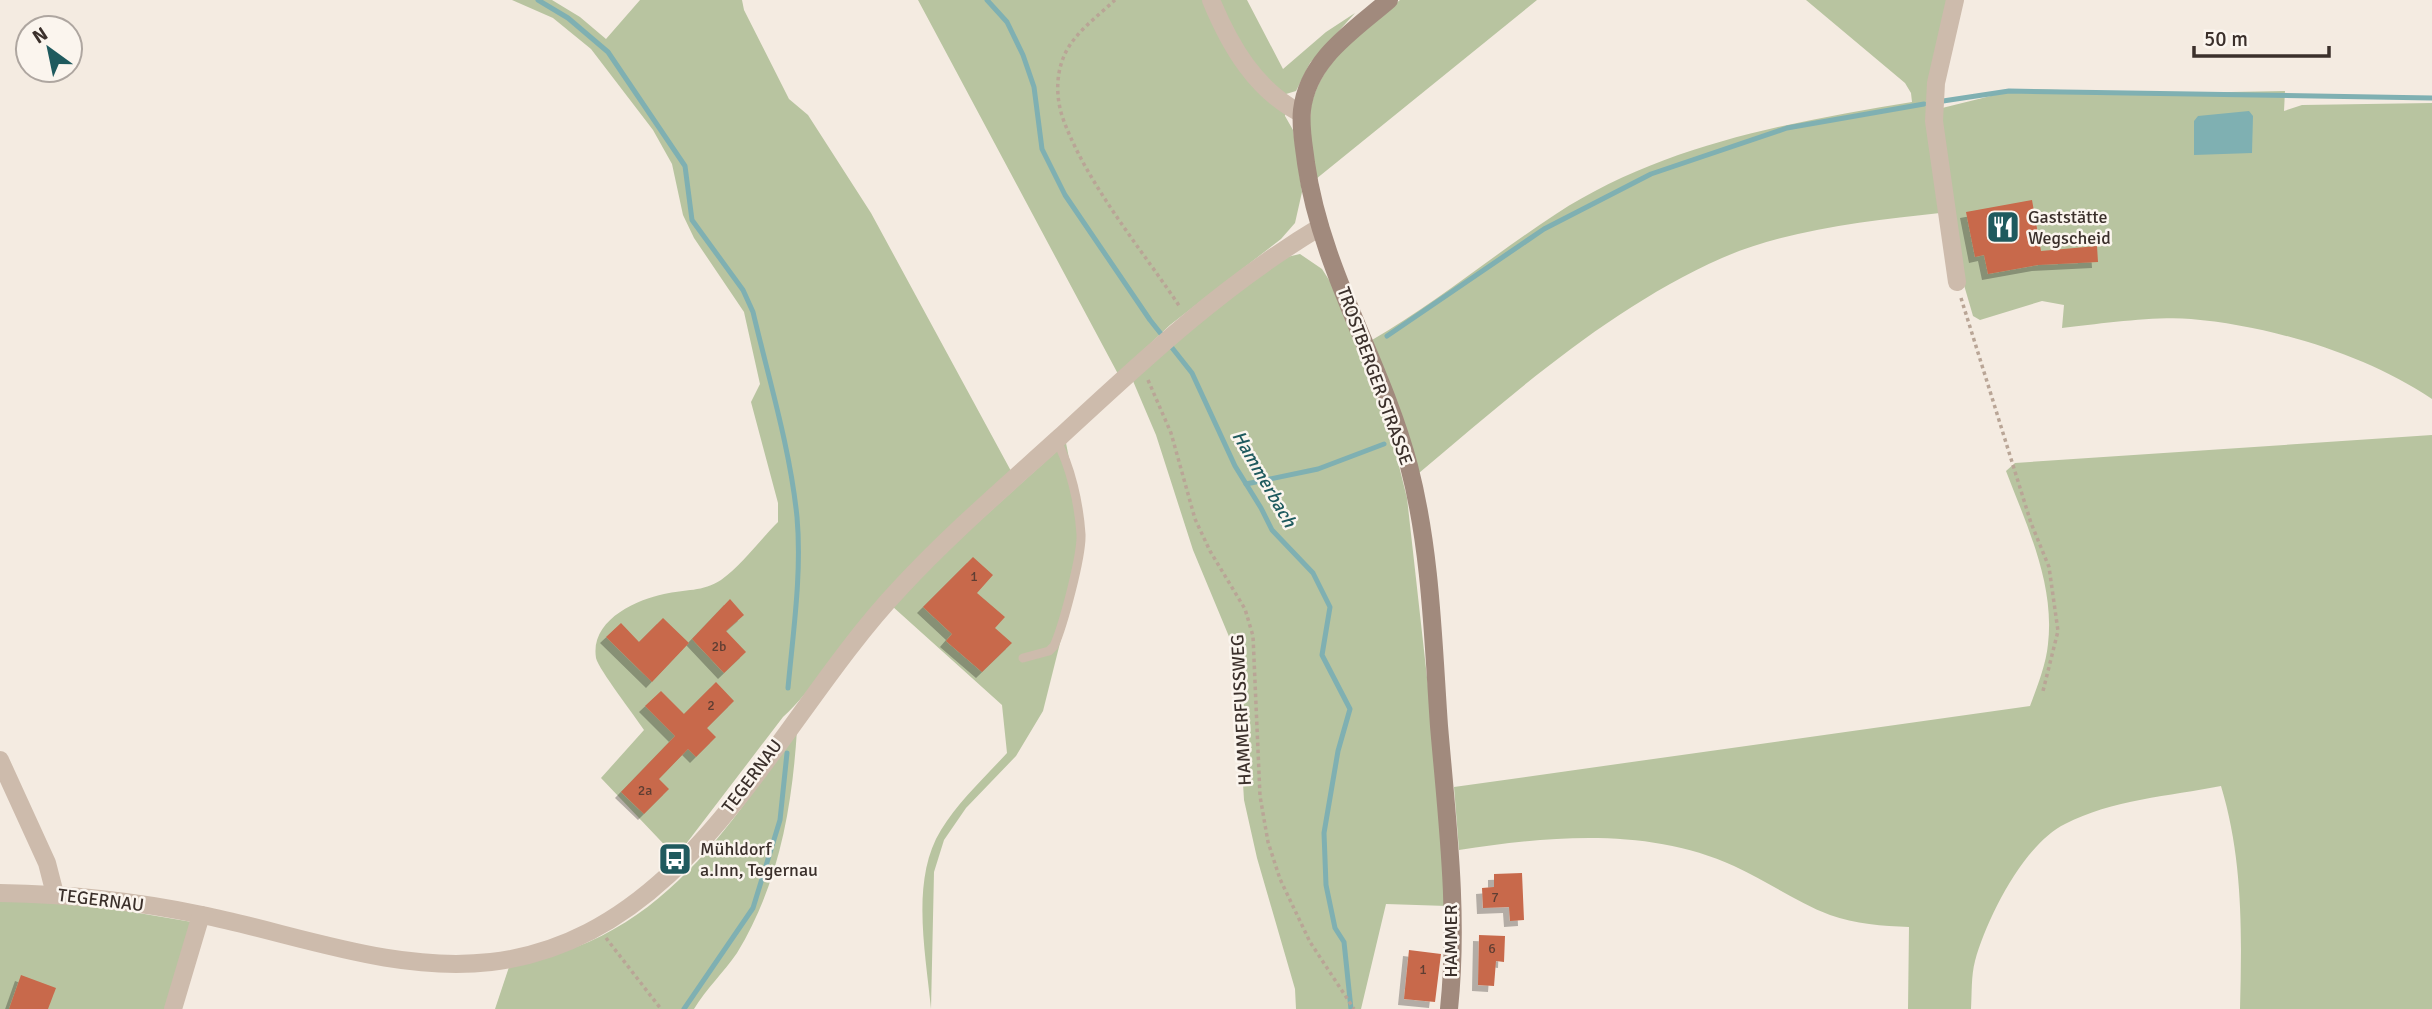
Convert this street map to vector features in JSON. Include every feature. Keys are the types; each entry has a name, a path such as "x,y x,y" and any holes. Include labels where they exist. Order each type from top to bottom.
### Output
{"main road":[{"name":"TROSTBERGER STRASSE","path":"1389,0 1335,46 1314,72 1301,114 1310,188 1320,227 1399,433 1418,503 1429,586 1451,874"},
{"name":"HAMMER","path":"1449,1009 1454,944 1451,874"}],"street":[{"path":"1210,0 1223,29 1255,79 1280,103 1301,114"},
{"path":"1955,0 1936,83 1934,121 1957,282"},
{"name":"TEGERNAU","path":"0,893 55,894 201,915 389,959 468,964 523,956 598,928 643,899 686,859 879,610 949,539 1184,325 1240,280 1320,227"},
{"path":"0,760 47,863 55,894"},
{"path":"173,1009 201,915"}],"lane":[{"path":"1023,659 1049,651 1054,646 1080,545 1064,454 1056,440"}],"path":[{"path":"1115,0 1065,53 1058,76 1058,98 1064,123 1086,167 1184,325"},
{"path":"1957,282 1972,341 2027,511 2049,566 2058,631 2043,691"},
{"name":"HAMMERFUSSWEG","path":"1146,357 1195,519 1210,551 1245,609 1250,627 1255,662 1260,796 1268,842 1280,879 1310,942 1354,1009"},
{"path":"598,928 660,1009"}],"green space":[{"path":"512,0 552,0 580,17 606,39 640,0 742,0 744,10 789,99 808,115 871,213 1011,471 917,561 863,618 676,857 601,778 644,730 599,664 596,645 607,623 629,607 653,597 701,588 721,580 744,560 778,522 778,503 751,402 760,384 744,312 694,238 683,215 672,164 653,130 591,49 553,18"},
{"path":"918,0 1247,0 1283,69 1326,32 1355,13 1310,63 1296,91 1286,94 1285,116 1293,130 1302,192 1295,223 1281,239 1170,325 1118,374"},
{"path":"1400,0 1537,0 1316,179 1309,135 1315,92 1336,57"},
{"path":"1806,0 1949,0 1934,65 1940,213 1801,233 1748,248 1680,278 1601,327 1563,355 1419,473 1372,340 1556,214 1639,170 1728,140 1774,128 1912,102 1911,93 1905,83"},
{"path":"2019,89 2177,93 2285,91 2284,111 2302,105 2432,103 2432,399 2377,368 2347,356 2253,328 2176,318 2062,328 2064,305 2042,301 1980,320 1973,316 1964,285 1938,109"},
{"path":"1300,254 1322,269 1331,283 1390,430 1407,498 1438,776 1447,906 1386,904 1361,1009 1296,1009 1295,989 1257,858 1244,800 1235,651 1193,550 1156,435 1133,381 1207,314 1287,257"},
{"path":"2432,435 2432,1009 2240,1009 2240,896 2234,841 2221,786 2102,809 2065,824 2050,834 2021,865 1988,924 1974,967 1971,1009 1908,1009 1909,927 1859,922 1830,915 1734,866 1701,854 1668,845 1598,838 1528,841 1459,850 1454,787 2030,706 2045,660 2049,622 2038,556 2006,471 2015,463"},
{"path":"1066,443 1083,529 1082,555 1043,711 1016,756 966,808 944,840 934,872 931,1009 922,918 926,871 931,850 955,810 1007,753 1002,705 892,606 934,562"},
{"path":"797,730 787,817 773,873 737,953 694,1009 495,1009 509,967 563,952 602,936 643,910 669,889 694,865 738,813"},
{"path":"0,901 79,903 192,922 169,1009 0,1009"}],"water":[{"path":"2249,111 2253,116 2252,153 2194,155 2194,121 2198,116"}],"building":[{"name":"Gaststätte Wegscheid","path":"2032,200 2041,251 2097,246 2098,262 2038,265 1988,274 1984,255 1975,257 1966,212"},
{"path":"973,557 993,575 977,593 1005,617 995,628 1012,643 982,672 946,641 952,634 923,607"},
{"path":"730,599 744,615 726,631 746,652 724,673 692,639"},
{"path":"663,618 689,643 652,682 606,637 621,623 639,642"},
{"path":"716,682 734,701 707,728 716,737 696,757 688,749 659,779 669,789 644,814 621,792 675,736 645,706 661,691 684,714"},
{"path":"1522,873 1524,920 1510,921 1509,907 1483,908 1482,888 1494,887 1494,874"},
{"path":"1479,935 1505,936 1504,962 1496,961 1494,986 1478,985"},
{"path":"1409,950 1441,954 1435,1002 1404,999"},
{"path":"21,975 56,988 48,1009 9,1009"}],"waterway":[{"path":"538,0 568,18 608,52 685,166 692,220 743,290 753,312 784,440 797,517 798,581 788,688"},
{"name":"Hammerbach","path":"987,0 1007,22 1023,55 1034,87 1042,149 1065,195 1150,320 1192,373 1235,466 1272,530 1313,573 1330,607 1322,655 1350,709 1338,751 1324,833 1326,885 1335,928 1344,942 1351,1009"},
{"path":"1943,101 2009,91 2432,98"},
{"path":"1387,336 1544,229 1651,174 1787,128 1924,104"},
{"path":"1246,484 1318,469 1384,444"},
{"path":"684,1009 753,908 780,820 787,753"}],"place":[{"name":"Gaststätte Wegscheid","path":"2003,227"},
{"name":"Mühldorf a.Inn, Tegernau","path":"675,859"}]}
